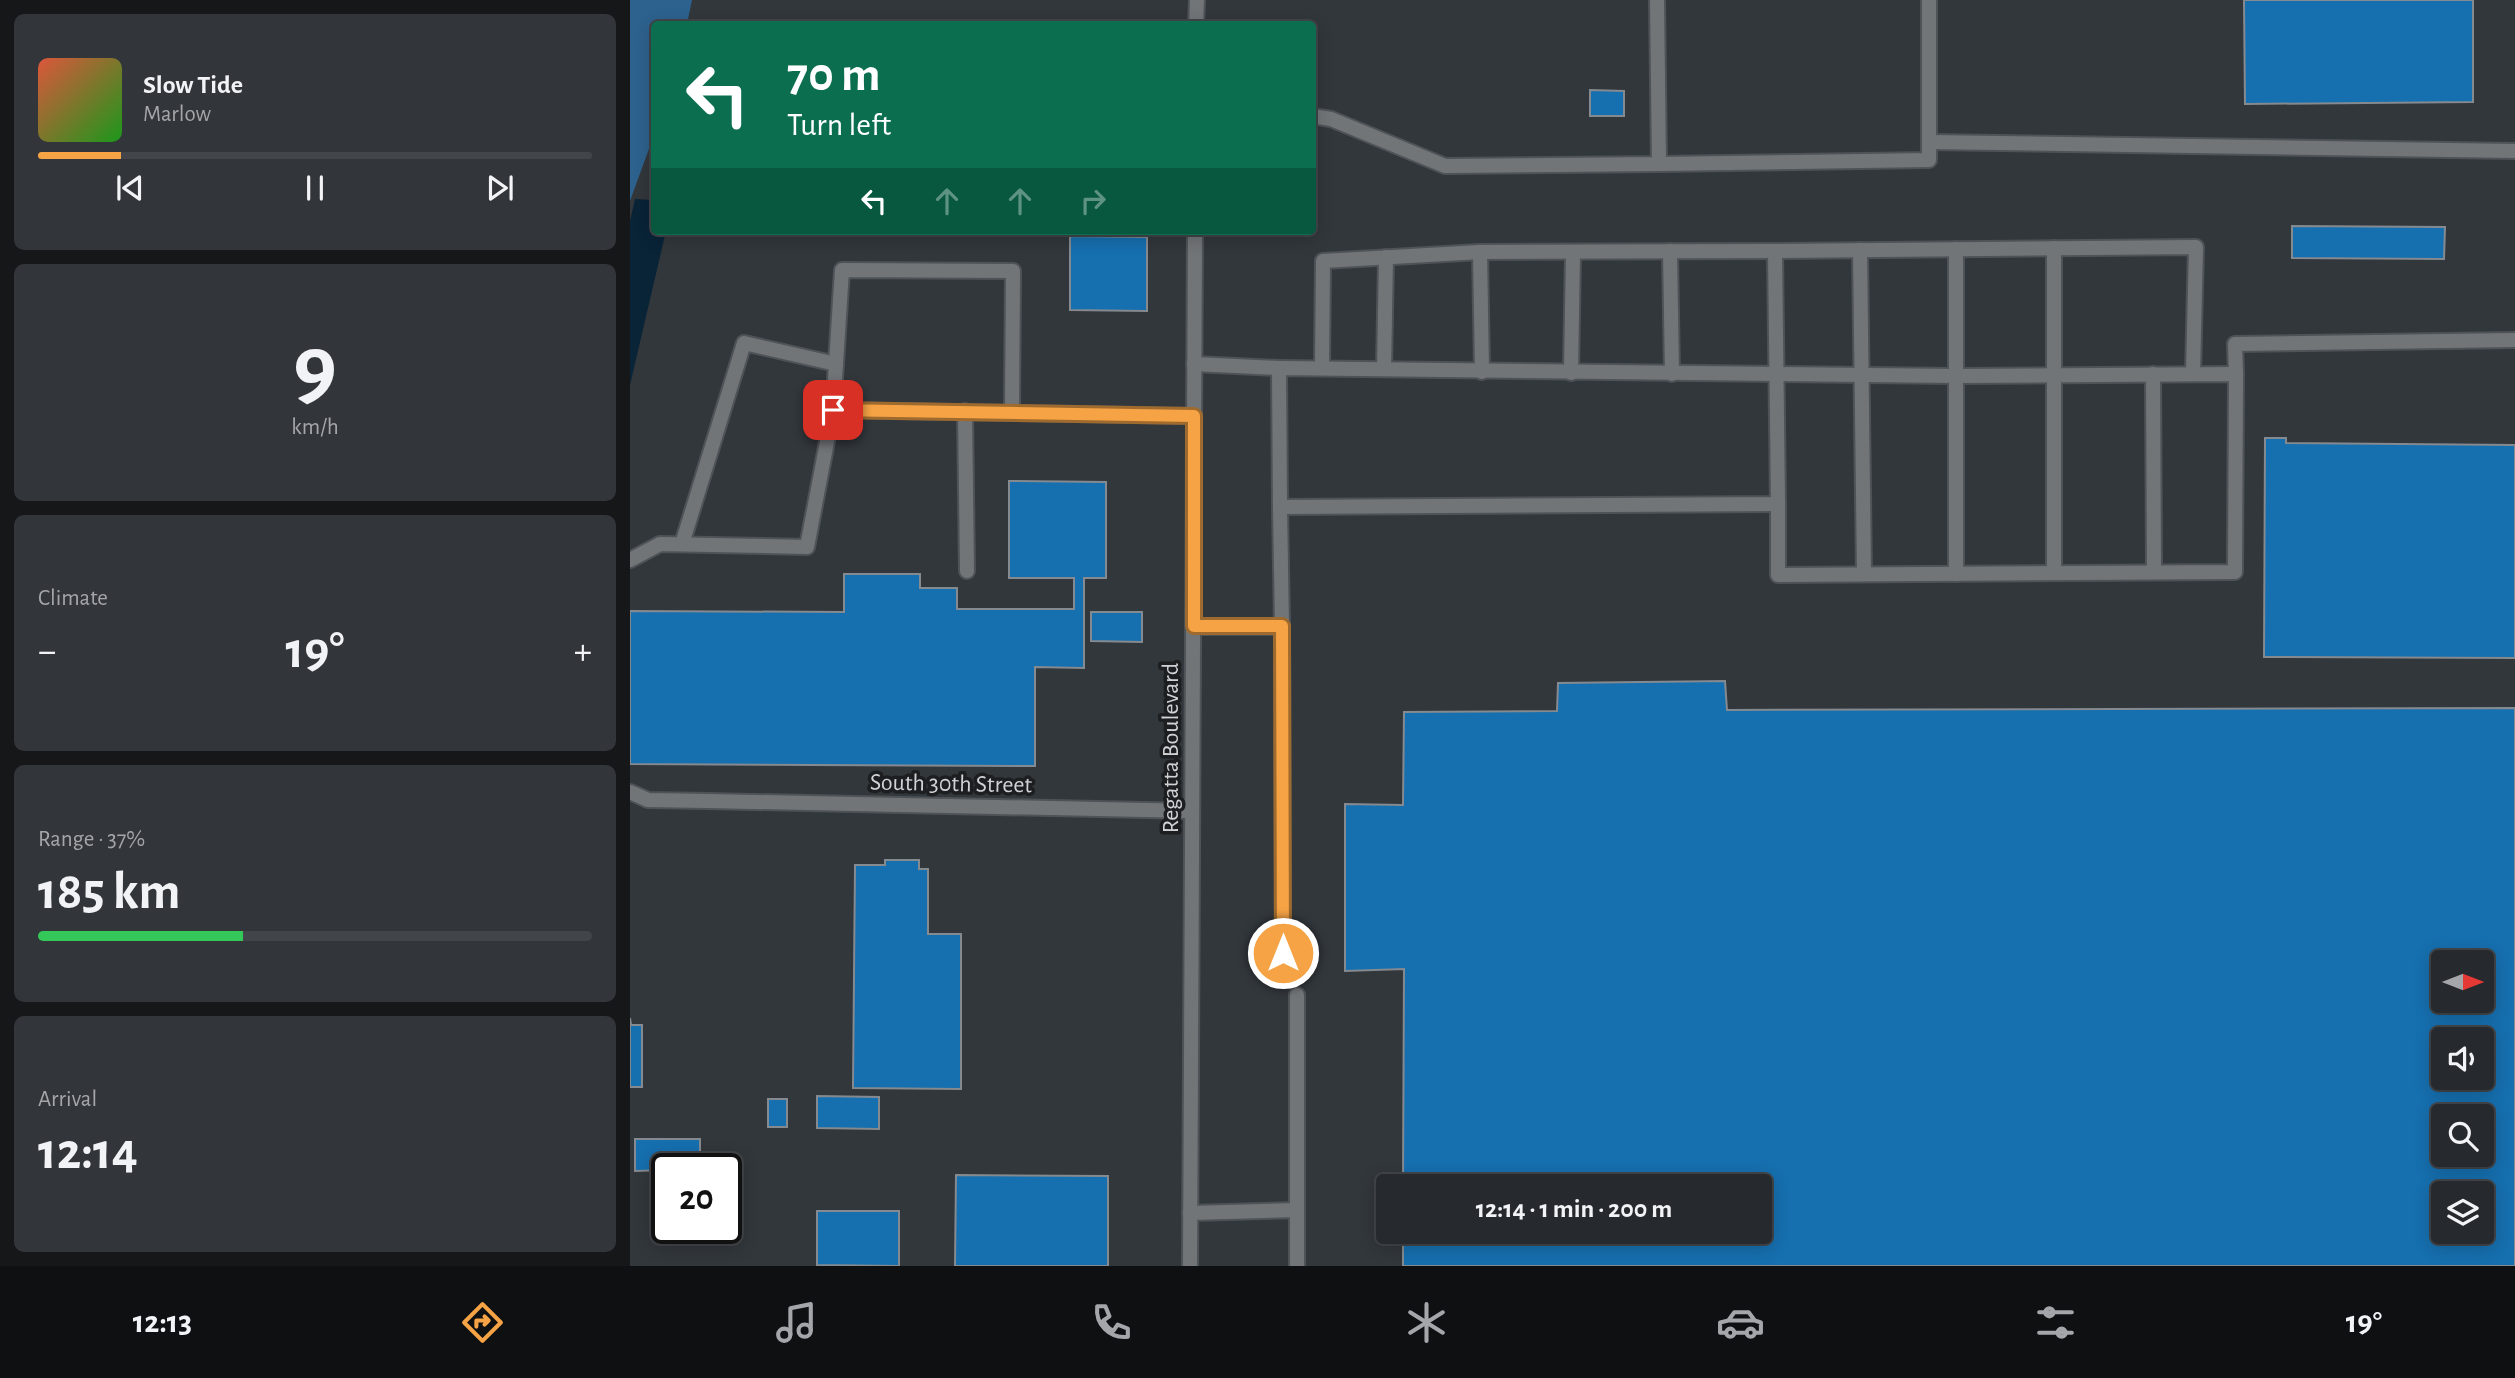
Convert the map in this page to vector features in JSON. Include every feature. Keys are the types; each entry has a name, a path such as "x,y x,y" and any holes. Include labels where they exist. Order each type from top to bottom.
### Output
{"street":[{"path":"1196,0 1196,21"},
{"path":"1657,0 1659,164"},
{"path":"1316,117 1331,119 1445,166 1929,160 1929,0"},
{"path":"1929,142 2515,151"},
{"name":"Regatta Boulevard","path":"1190,1266 1195,235"},
{"path":"1322,368 1323,261 1480,252 2196,247 2193,373"},
{"path":"2054,248 2054,573"},
{"path":"1956,249 1956,574"},
{"path":"1860,250 1864,574"},
{"path":"1670,251 1672,374"},
{"path":"1775,251 1778,575 2235,572 2235,344 2515,340"},
{"path":"1480,252 1482,372"},
{"path":"1571,373 1573,252"},
{"path":"1384,369 1386,257"},
{"path":"630,560 660,544 807,547 833,410 842,270 1013,271 1012,412"},
{"path":"682,544 744,343 836,364"},
{"path":"1194,364 1279,368 1672,374 2236,374"},
{"path":"1279,368 1283,980"},
{"path":"2153,374 2154,572"},
{"path":"833,410 1194,416"},
{"path":"965,411 967,571"},
{"path":"1280,506 1779,504"},
{"path":"1194,626 1282,626"},
{"name":"South 30th Street","path":"630,792 648,800 1192,811"},
{"path":"1297,995 1297,1266"},
{"path":"1190,1213 1297,1210"}],"shaded area":[{"path":"630,0 692,0 688,21 651,21 651,143 630,201"},
{"path":"635,199 651,200 651,235 665,235 630,385 630,221"}],"building":[{"path":"2244,0 2473,0 2473,102 2245,104"},
{"path":"1590,90 1624,91 1624,116 1590,116"},
{"path":"2292,226 2445,227 2444,259 2292,258"},
{"path":"1070,236 1147,237 1147,311 1070,310"},
{"path":"2265,438 2286,438 2286,443 2515,445 2515,658 2264,657"},
{"path":"1009,481 1106,482 1106,578 1084,578 1084,668 1035,667 1035,766 630,764 630,611 844,612 844,574 920,574 920,588 957,588 957,609 1074,609 1074,578 1009,578"},
{"path":"1091,612 1142,612 1142,642 1091,641"},
{"path":"1725,681 1727,710 2515,708 2515,1266 1403,1266 1403,1244 1772,1244 1772,1174 1403,1174 1404,969 1345,971 1345,804 1403,805 1404,712 1557,711 1558,683"},
{"path":"885,860 919,860 919,869 928,869 928,934 961,934 961,1089 853,1088 855,865 885,865"},
{"path":"630,1018 631,1025 642,1025 642,1087 630,1087"},
{"path":"817,1096 879,1097 879,1129 817,1128"},
{"path":"768,1099 787,1099 787,1127 768,1127"},
{"path":"635,1139 700,1139 700,1153 651,1153 651,1171 635,1171"},
{"path":"956,1175 1108,1176 1108,1266 955,1266"},
{"path":"817,1211 899,1211 899,1266 817,1265"}],"route":[{"path":"833,410 1194,416 1194,626 1282,626 1283,953"}]}
